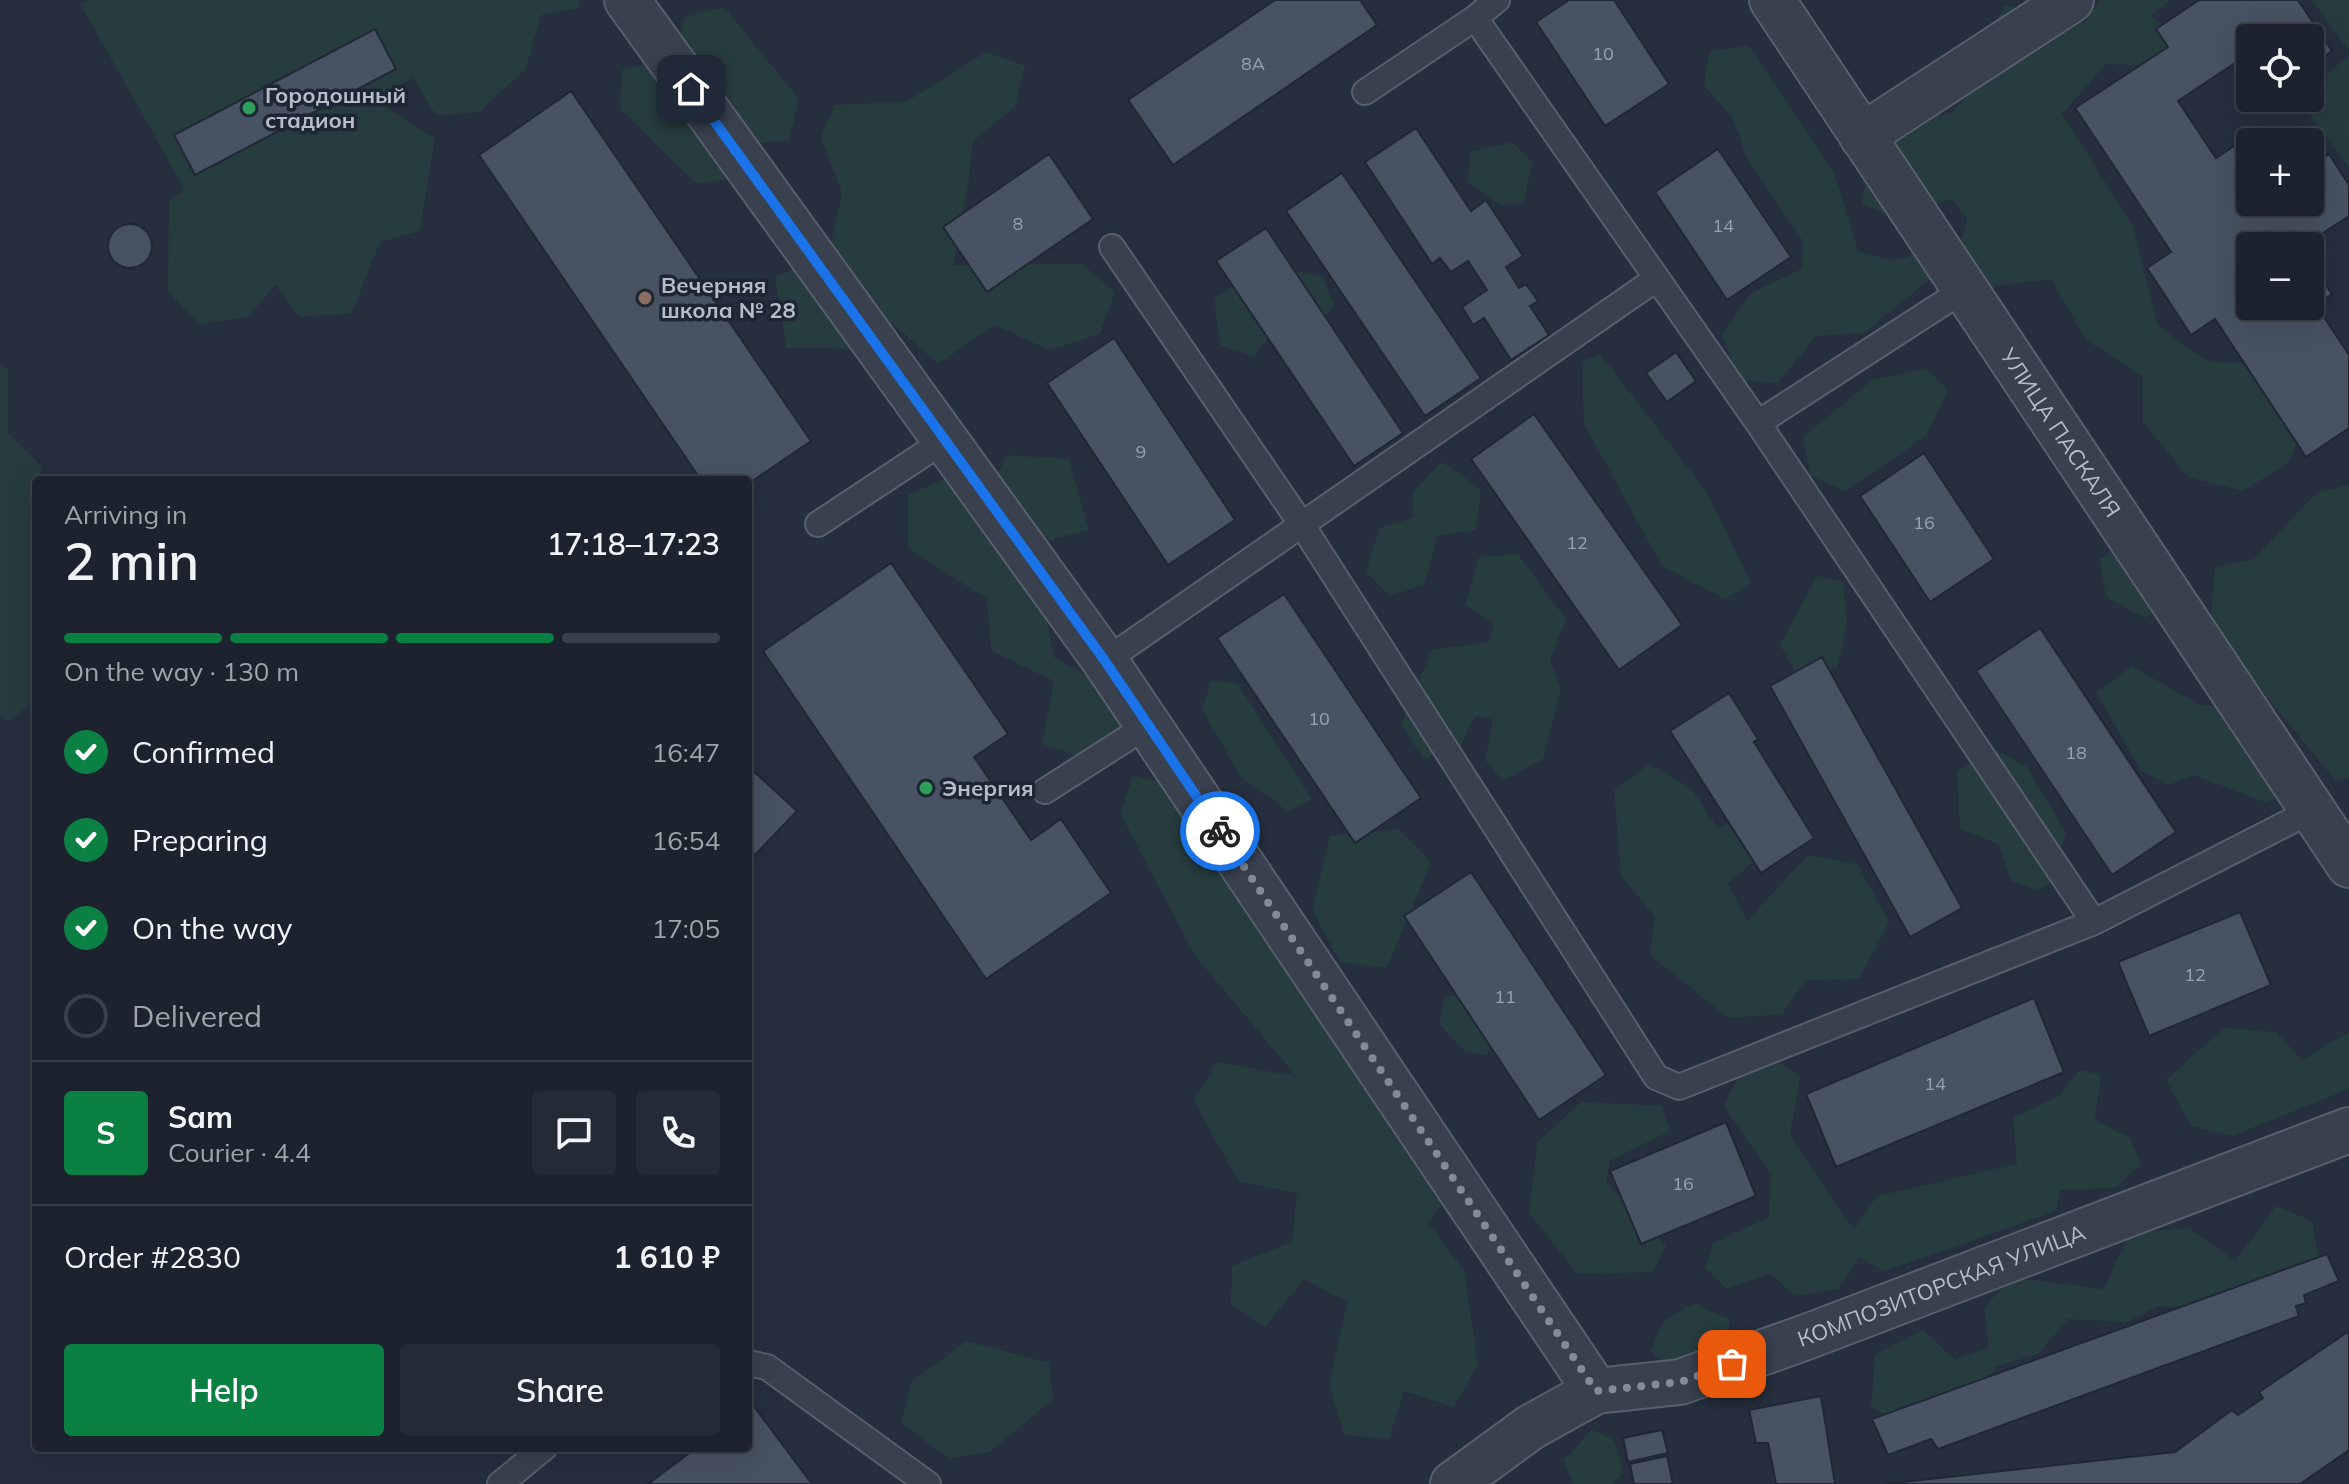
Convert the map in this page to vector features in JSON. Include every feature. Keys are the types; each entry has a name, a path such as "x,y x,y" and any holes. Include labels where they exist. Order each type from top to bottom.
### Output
{"street":[{"path":"627,0 1105,661 1596,1391"},
{"name":"УЛИЦА ПАСКАЛЯ","path":"1772,0 2349,865"},
{"path":"1862,136 2071,0"},
{"name":"КОМПОЗИТОРСКАЯ УЛИЦА","path":"1453,1484 1531,1427 1596,1391 1680,1382 1809,1336 2349,1130"}],"lane":[{"path":"1365,92 1497,0"},
{"path":"1475,18 1758,423 2094,922"},
{"path":"1112,247 1302,525 1656,1077 1679,1087 2094,922 2313,810"},
{"path":"1105,661 1656,279"},
{"path":"1758,423 1965,289"},
{"path":"818,524 945,440"},
{"path":"1045,791 1148,725"},
{"path":"752,1364 767,1367 928,1484"},
{"path":"500,1484 539,1452"}],"green space":[{"path":"90,0 580,0 578,8 541,15 526,68 480,112 436,115 413,78 374,100 435,138 420,231 380,242 352,313 299,317 275,285 248,317 199,324 168,292 169,200 185,190 81,5"},
{"path":"2100,0 2171,0 2151,15 2182,40 2166,66 2106,64 2062,114 2133,226 2158,326 2209,362 2269,364 2307,416 2289,462 2243,491 2188,477 2143,422 2142,376 2086,340 2051,279 1979,288 1958,256 1967,218 1951,199 1898,219 1862,203 1868,165 1899,121 1950,114 1994,68 1992,29 2005,5 2084,23"},
{"path":"2312,0 2349,0 2349,51"},
{"path":"724,7 799,99 789,140 744,145 730,179 697,184 620,109 622,70 677,56 684,17"},
{"path":"1748,45 1834,172 1858,251 1893,261 1923,252 1940,271 1864,333 1816,336 1778,383 1740,381 1722,334 1751,293 1802,269 1803,241 1747,159 1733,118 1704,86 1709,51"},
{"path":"986,52 1025,66 1015,107 973,141 954,265 1082,264 1115,292 1100,334 1049,350 995,325 938,364 891,322 856,349 786,348 775,276 828,257 842,193 821,138 835,105 906,102"},
{"path":"2349,55 2349,167 2324,134 2324,128 2320,128 2308,112 2324,112 2324,76"},
{"path":"1512,142 1533,162 1523,203 1500,205 1468,182 1470,152"},
{"path":"1264,266 1322,276 1334,306 1316,326 1280,324 1254,356 1220,345 1214,299"},
{"path":"1601,355 1708,494 1751,583 1725,599 1662,566 1584,424 1582,361"},
{"path":"0,364 8,370 8,433 42,467 41,476 32,476 32,702 8,722 0,714"},
{"path":"1926,368 1948,390 1926,436 1845,492 1810,475 1803,437 1872,380"},
{"path":"1006,455 1069,459 1089,530 1032,545 1054,657 1110,689 1126,724 1079,756 1042,744 1054,681 991,651 987,599 908,548 908,495 956,474 984,505"},
{"path":"1442,462 1481,489 1476,530 1438,536 1424,585 1389,596 1366,572 1379,528 1413,518 1413,492"},
{"path":"2349,485 2349,778 2336,781 2210,627 2215,567 2254,559 2316,493"},
{"path":"2142,537 2169,607 2144,618 2106,597 2100,559"},
{"path":"1518,554 1566,619 1550,660 1561,689 1543,759 1503,781 1485,760 1493,719 1475,716 1461,746 1423,759 1401,724 1432,650 1489,642 1494,623 1465,605 1479,557"},
{"path":"1817,576 1843,582 1847,624 1837,668 1798,676 1780,645"},
{"path":"2132,666 2201,706 2235,706 2307,780 2267,803 2194,775 2169,785 2141,771 2096,692"},
{"path":"1211,681 1238,684 1312,800 1287,811 1240,776 1202,709"},
{"path":"1994,749 2027,767 2066,832 2049,885 2038,891 2011,881 1999,844 1960,829 1957,771"},
{"path":"1649,764 1691,788 1718,829 1743,813 1770,847 1728,884 1747,921 1808,855 1857,864 1889,922 1859,979 1806,980 1782,1014 1728,1018 1650,955 1655,917 1621,876 1614,790"},
{"path":"1133,775 1170,785 1462,1172 1429,1224 1464,1270 1478,1364 1454,1407 1404,1391 1389,1439 1344,1435 1329,1383 1347,1302 1304,1279 1265,1327 1231,1304 1232,1266 1292,1242 1297,1193 1238,1181 1194,1101 1216,1062 1296,1076 1195,956 1120,813"},
{"path":"1398,829 1431,862 1387,968 1340,962 1312,910 1330,836"},
{"path":"1476,992 1493,1018 1488,1055 1465,1052 1439,1024 1445,996"},
{"path":"2224,1028 2276,1032 2302,1060 2349,1032 2349,1089 2232,1136 2191,1126 2166,1080"},
{"path":"1780,1062 1800,1076 1790,1134 1854,1230 1877,1196 2017,1164 2013,1118 2060,1095 2080,1069 2101,1075 2095,1120 2130,1138 2141,1164 2116,1188 2061,1190 2056,1211 1884,1271 1859,1257 1839,1289 1795,1296 1770,1274 1727,1289 1705,1268 1713,1243 1769,1217 1771,1175 1723,1105 1739,1077"},
{"path":"1581,1102 1662,1106 1670,1131 1610,1161 1606,1182 1666,1246 1653,1272 1577,1274 1529,1213 1537,1143"},
{"path":"2276,1206 2312,1221 2319,1258 2218,1311 2158,1306 2128,1322 2068,1319 2038,1354 1997,1366 1977,1398 1903,1423 1871,1407 1875,1354 1923,1330 1955,1360 1989,1348 1984,1309 2010,1277 2104,1289 2129,1233 2189,1228 2235,1261"},
{"path":"1694,1303 1730,1320 1724,1360 1672,1372 1651,1351 1663,1322"},
{"path":"967,1341 1049,1363 1053,1399 990,1452 949,1459 901,1423 911,1382"},
{"path":"1592,1430 1614,1439 1623,1472 1613,1484 1573,1484 1564,1460"}],"building":[{"path":"1275,0 1360,0 1377,25 1173,165 1128,100"},
{"path":"1569,0 1614,0 1669,84 1605,126 1536,22"},
{"path":"2199,0 2298,0 2314,24 2236,24 2236,62 2178,101 2216,158 2234,146 2236,149 2236,216 2324,216 2324,157 2329,154 2349,185 2349,216 2324,232 2236,232 2236,320 2324,320 2324,317 2349,355 2349,428 2306,457 2215,319 2191,335 2147,268 2171,252 2075,108 2168,47 2156,29"},
{"path":"375,29 396,69 195,175 174,135"},
{"path":"2324,39 2332,51 2324,56"},
{"name":"Вечерняя школа № 28","path":"571,91 811,441 752,481 752,476 698,476 479,155"},
{"path":"1416,128 1471,211 1486,200 1523,256 1506,267 1519,288 1526,284 1538,301 1530,306 1549,335 1511,360 1484,318 1473,325 1462,307 1487,290 1468,261 1451,272 1440,258 1432,264 1365,162"},
{"path":"1718,149 1791,257 1727,300 1655,192"},
{"path":"1049,154 1093,219 987,292 943,227"},
{"path":"1342,173 1481,378 1425,416 1286,211"},
{"path":"130,224 146,230 152,246 146,262 130,268 114,262 108,246 114,230"},
{"path":"1266,228 1403,433 1354,466 1216,261"},
{"path":"2324,282 2332,294 2324,300"},
{"path":"1114,338 1235,520 1168,565 1047,383"},
{"path":"1676,352 1696,381 1667,402 1646,373"},
{"path":"1534,414 1682,625 1619,670 1471,459"},
{"path":"1924,453 1994,559 1930,602 1860,496"},
{"name":"Энергия","path":"891,563 1008,734 974,757 1031,840 1061,819 1111,893 986,979 763,651"},
{"path":"1284,594 1421,798 1355,843 1217,638"},
{"path":"2040,628 2176,832 2112,875 1976,671"},
{"path":"1822,657 1962,908 1910,937 1770,686"},
{"path":"1729,693 1758,739 1754,742 1814,838 1761,873 1670,731"},
{"path":"752,770 797,811 752,858"},
{"path":"1471,872 1606,1075 1539,1120 1404,916"},
{"path":"2240,912 2271,985 2149,1036 2118,962"},
{"path":"2034,998 2064,1072 1836,1167 1806,1094"},
{"path":"1726,1122 1756,1196 1641,1244 1610,1171"},
{"path":"2327,1254 2339,1281 2304,1295 2306,1303 2296,1306 2299,1316 1938,1449 1931,1439 1888,1455 1872,1419"},
{"path":"2349,1331 2349,1450 2300,1484 1885,1484 2175,1452 2232,1410 2238,1415 2263,1398 2259,1392"},
{"path":"1821,1396 1835,1484 1776,1484 1768,1443 1756,1443 1749,1410"},
{"path":"752,1406 812,1484 648,1484 691,1452 752,1452"},
{"path":"1662,1430 1668,1453 1628,1462 1623,1438"},
{"path":"1667,1456 1673,1484 1634,1484 1630,1464"}],"way so far":[{"path":"1220,831 1596,1391 1680,1382 1732,1364"}],"place":[{"name":"Городошный стадион","path":"249,108"},
{"name":"Вечерняя школа № 28","path":"645,298"},
{"name":"Энергия","path":"926,788"}],"route":[{"path":"691,89 1105,661 1220,831"}]}
